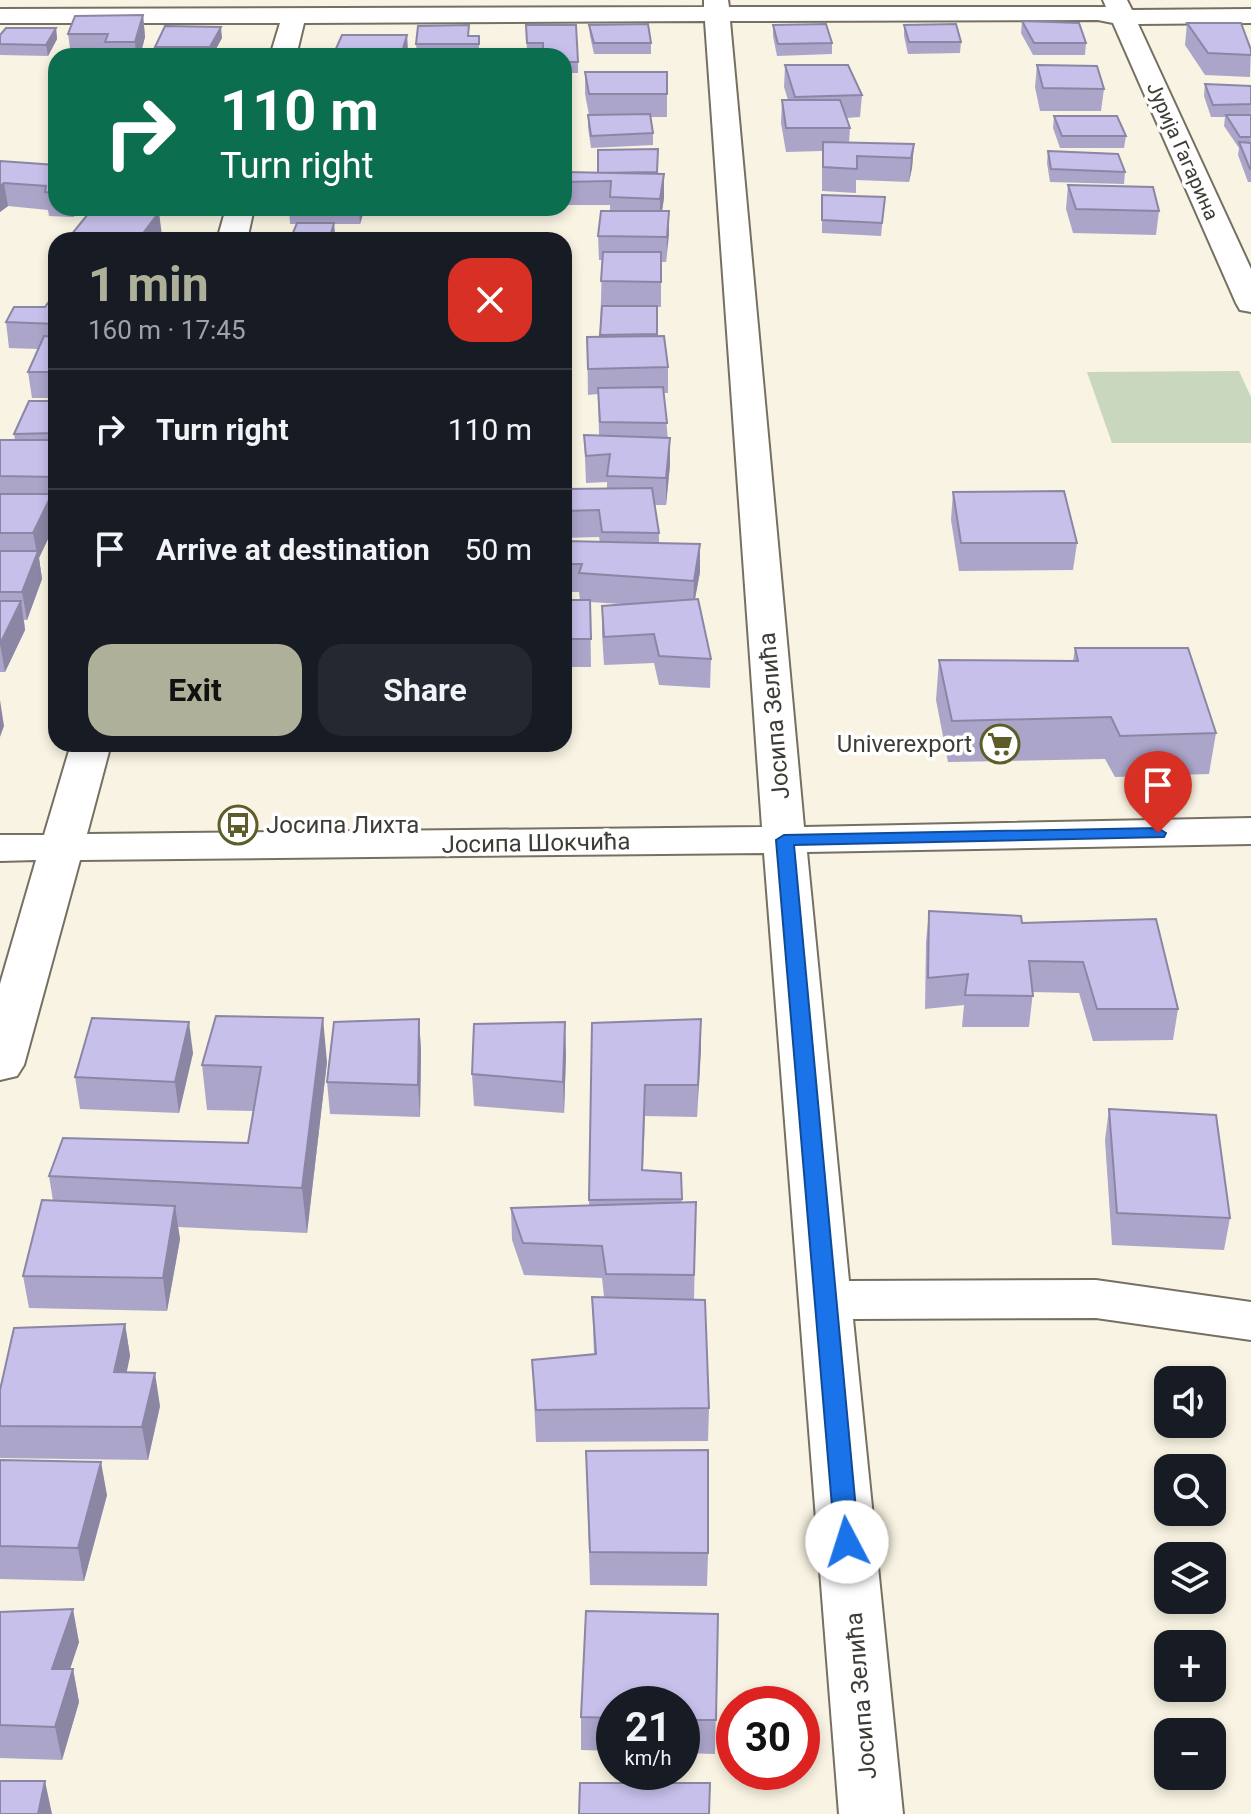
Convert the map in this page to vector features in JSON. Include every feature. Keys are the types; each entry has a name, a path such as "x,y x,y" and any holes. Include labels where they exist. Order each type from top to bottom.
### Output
{"street":[{"path":"0,16 38,8 294,15 380,7 1098,13 1118,9 1251,16"},
{"name":"Јосипа Зелића","path":"717,8 784,840 871,1814"},
{"name":"Јурија Гагарина","path":"1118,9 1251,303"},
{"path":"285,48 294,15"},
{"path":"0,1065 89,752"},
{"name":"Јосипа Шокчића","path":"0,848 784,840 1251,831"},
{"path":"825,1300 1096,1299 1251,1321"}],"green space":[{"path":"1239,371 1251,397 1251,443 1112,443 1087,372"}],"building":[{"path":"143,15 135,42 105,42 108,34 68,34 75,16"},
{"path":"1022,21 1079,23 1086,43 1034,43"},
{"path":"1187,23 1241,23 1251,55 1208,53"},
{"path":"648,24 651,43 594,43 589,25"},
{"path":"826,24 832,43 778,44 773,25"},
{"path":"956,24 961,42 909,42 904,25"},
{"path":"469,25 468,36 479,36 479,44 416,44 418,26"},
{"path":"526,25 576,25 578,62 572,62 572,48 543,48 543,43 527,43"},
{"path":"165,26 221,27 210,47 155,47"},
{"path":"6,28 56,28 46,45 0,44 0,35"},
{"path":"342,35 407,35 403,48 336,48"},
{"path":"785,65 848,65 862,95 795,97"},
{"path":"1037,65 1097,66 1104,89 1043,88"},
{"path":"585,72 667,72 667,94 589,94"},
{"path":"1205,84 1251,86 1251,104 1213,105"},
{"path":"782,100 840,100 850,128 786,128"},
{"path":"650,114 653,133 591,136 588,115"},
{"path":"1226,115 1251,115 1251,137 1240,137"},
{"path":"1054,116 1117,116 1126,136 1062,136"},
{"path":"823,142 914,144 911,158 857,156 857,169 823,167"},
{"path":"1239,142 1251,143 1251,169 1250,169"},
{"path":"658,149 657,172 598,173 598,150"},
{"path":"1048,151 1118,154 1125,172 1051,169"},
{"path":"0,161 48,164 48,192 45,192 46,186 4,183 0,186"},
{"path":"572,172 664,174 660,199 610,197 611,181 572,182"},
{"path":"1068,185 1153,187 1159,211 1076,209"},
{"path":"822,195 885,197 882,223 822,220"},
{"path":"601,211 669,211 667,237 598,236"},
{"path":"86,216 156,216 144,232 73,232"},
{"path":"297,223 334,223 331,232 293,232"},
{"path":"603,252 661,252 661,282 601,281"},
{"path":"48,303 48,324 6,322 14,307 45,307"},
{"path":"602,306 657,306 657,334 600,335"},
{"path":"44,336 48,336 48,372 28,372"},
{"path":"664,336 668,367 588,369 587,337"},
{"path":"663,387 667,423 600,422 598,388"},
{"path":"29,401 48,401 48,433 14,434"},
{"path":"584,435 670,438 666,478 607,476 610,454 586,456"},
{"path":"0,440 48,440 48,477 0,476"},
{"path":"652,488 659,533 602,532 599,510 572,511 572,489"},
{"path":"1064,491 1077,543 961,543 953,492"},
{"path":"0,494 48,494 48,502 33,533 0,533"},
{"path":"572,541 700,544 694,581 579,573 582,564 572,564"},
{"path":"0,551 38,551 22,592 0,592"},
{"path":"698,599 711,659 659,656 654,634 604,637 602,606"},
{"path":"572,600 590,600 591,639 572,639"},
{"path":"0,601 21,601 0,644"},
{"path":"1075,648 1188,648 1216,733 1120,736 1111,717 952,721 939,660 1078,661"},
{"path":"929,911 1021,916 1022,923 1156,919 1178,1009 1097,1009 1083,962 1029,961 1033,996 965,995 968,974 928,978"},
{"path":"216,1016 323,1018 302,1188 49,1176 63,1138 248,1143 261,1067 202,1065"},
{"path":"92,1018 189,1022 175,1082 75,1077"},
{"path":"419,1019 418,1085 327,1082 334,1022"},
{"path":"701,1019 698,1085 645,1085 642,1170 681,1173 682,1199 589,1200 592,1023"},
{"path":"565,1022 563,1082 472,1074 474,1024"},
{"path":"1109,1109 1216,1115 1230,1218 1117,1213"},
{"path":"42,1200 175,1206 163,1278 23,1276"},
{"path":"696,1202 694,1275 606,1274 602,1246 523,1243 511,1208"},
{"path":"592,1297 705,1300 709,1408 536,1410 532,1360 596,1354"},
{"path":"125,1324 114,1372 155,1373 142,1427 0,1426 0,1390 14,1328"},
{"path":"708,1450 708,1553 590,1552 586,1451"},
{"path":"0,1460 101,1462 78,1548 0,1546"},
{"path":"73,1609 52,1669 73,1669 55,1727 0,1725 0,1612"},
{"path":"586,1611 718,1614 716,1720 700,1720 700,1686 596,1686 596,1717 581,1717"},
{"path":"0,1781 45,1781 38,1814 0,1814"},
{"path":"580,1783 596,1783 596,1790 700,1790 700,1783 710,1783 709,1814 579,1814"}],"place":[{"name":"Univerexport","path":"1000,744"},
{"name":"Јосипа Лихта","path":"238,825"}],"route":[{"path":"847,1542 784,840 1158,833"}]}
